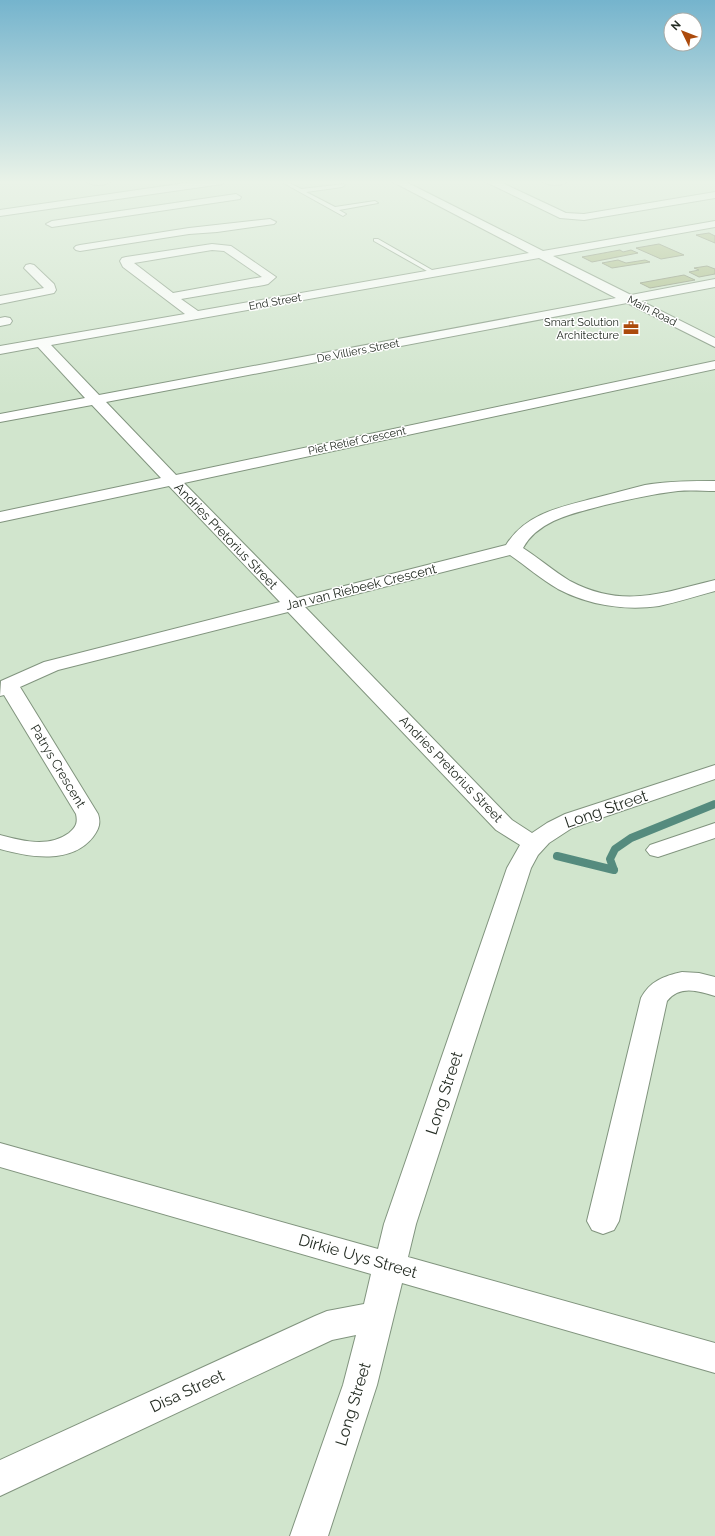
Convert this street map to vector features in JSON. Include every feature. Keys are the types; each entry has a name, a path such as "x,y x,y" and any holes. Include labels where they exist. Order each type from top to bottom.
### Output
{"street":[{"path":"176,253 126,261 126,263 196,316"},
{"path":"171,297 264,281 270,277 234,253"},
{"name":"Main Road","path":"537,253 715,343"},
{"name":"End Street","path":"0,350 555,253"},
{"path":"0,300 50,290 50,287 30,268"},
{"name":"De Villiers Street","path":"0,418 715,284"},
{"name":"Andries Pretorius Street","path":"41,343 504,825 534,843"},
{"name":"Piet Retief Crescent","path":"0,517 715,365"},
{"path":"715,486 680,486 646,490 560,512 530,528 517,541 514,549 562,584 581,592 604,598 631,601 659,600 715,585"},
{"name":"Jan van Riebeek Crescent","path":"4,687 36,671 51,666 514,549"},
{"name":"Patrys Crescent","path":"0,842 35,850 57,848 68,845 80,836 88,827 89,820 87,814 4,687"},
{"name":"Long Street","path":"309,1536 360,1385 400,1224 519,868 525,855 534,843 545,833 573,819 715,772"},
{"path":"658,850 715,830"},
{"path":"603,1221 654,998 664,987 671,983 682,981 694,981 715,988"},
{"name":"Dirkie Uys Street","path":"0,1155 715,1358"},
{"name":"Disa Street","path":"0,1478 326,1326 378,1316"}],"lane":[{"path":"398,253 436,274"}],"building":[{"path":"605,253 638,253 592,262 582,257"},
{"path":"647,253 679,253 684,255 661,259"},
{"path":"618,260 626,263 645,260 650,262 612,268 602,263"},
{"path":"707,266 715,269 715,274 699,277 689,272 699,270 694,268"},
{"path":"684,275 695,280 650,288 640,283"}],"waterway":[{"path":"557,856 614,870 610,859 615,849 631,838 715,804"}],"place":[{"name":"Smart Solution Architecture","path":"631,328"}]}
